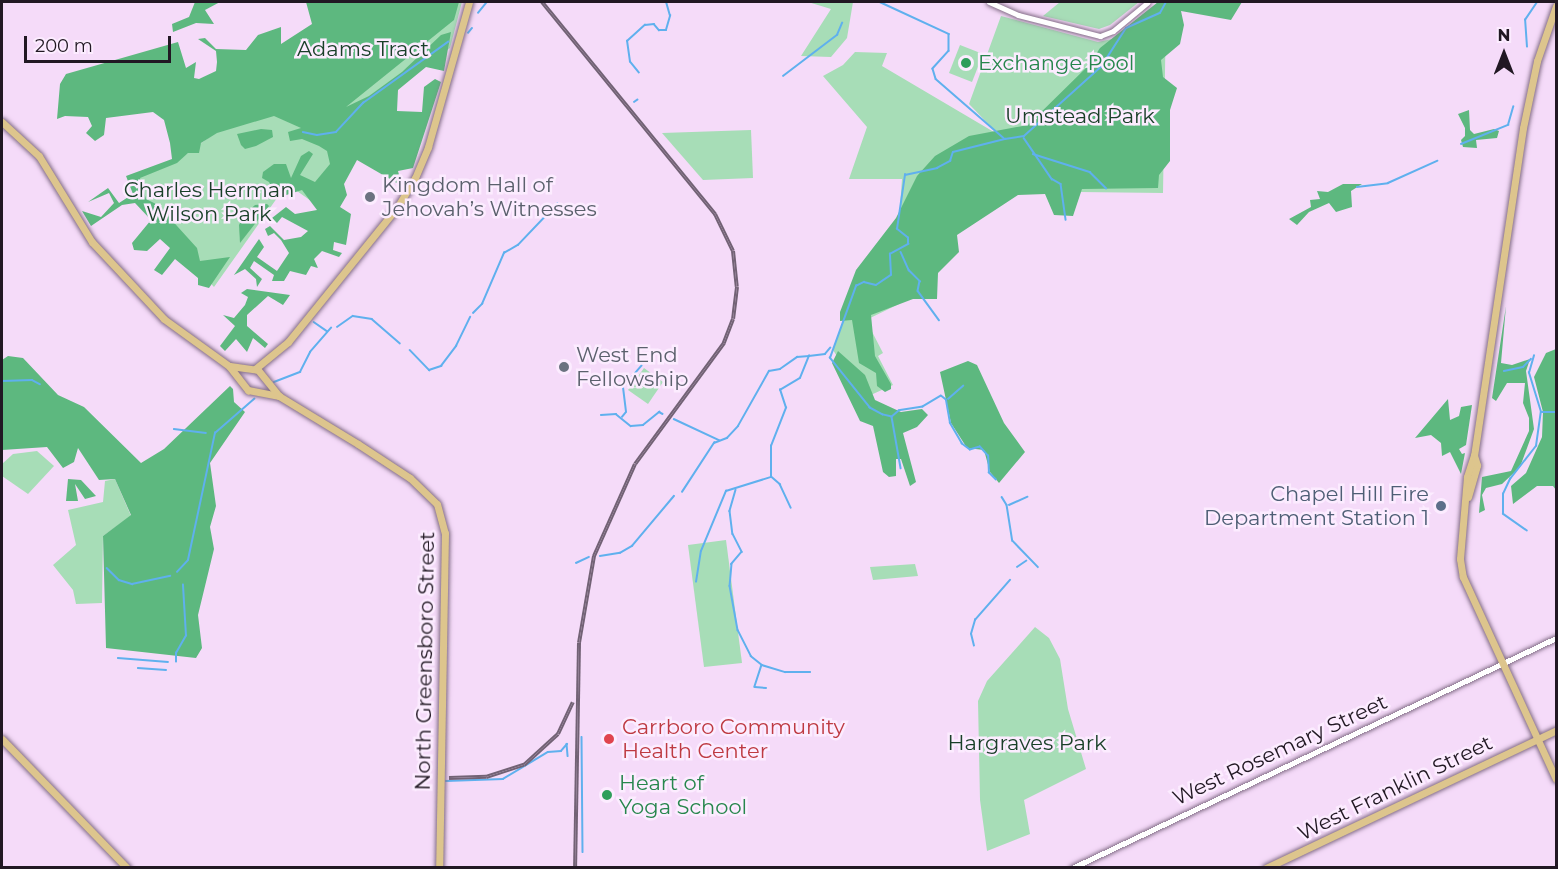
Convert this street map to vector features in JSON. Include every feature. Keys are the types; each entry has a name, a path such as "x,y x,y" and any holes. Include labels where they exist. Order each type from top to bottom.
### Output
{"main road":[{"path":"242,381 253,369 272,357 357,257 415,178 430,141 469,2"},
{"path":"1468,497 1467,482 1474,455 1524,118 1538,61 1557,6"},
{"path":"2,122 39,156 85,232 119,275 196,346 229,366 248,390 257,391 272,357"},
{"path":"229,366 253,369"},
{"name":"North Greensboro Street","path":"253,369 265,377 279,396"},
{"name":"North Greensboro Street","path":"257,391 279,396 411,478 437,504 443,520 439,867"},
{"path":"1474,455 1476,470 1468,497 1460,566 1557,779"},
{"name":"West Franklin Street","path":"1266,867 1557,730"},
{"path":"2,739 127,867"}],"street":[{"path":"988,2 1018,15 1100,36 1113,32 1149,2"},
{"name":"West Rosemary Street","path":"1072,867 1557,638"}],"green space":[{"path":"195,2 220,2 205,10 214,24 196,23 173,32 172,24 189,17"},
{"name":"Adams Tract","path":"306,2 459,2 454,20 346,107 369,96 402,72 441,35 451,32 444,71 426,67 398,90 397,111 422,112 424,87 435,79 441,82 413,168 398,171 402,186 357,160 344,184 347,195 340,207 351,214 346,245 334,242 333,250 342,253 339,257 322,251 314,259 318,268 311,266 306,275 290,271 284,281 272,281 274,275 254,261 250,268 262,279 257,287 256,279 245,269 234,275 259,239 264,247 257,257 277,271 289,253 274,233 268,236 265,229 270,226 284,240 301,237 308,231 282,217 277,223 272,218 286,207 295,214 317,210 302,190 277,198 269,182 262,178 263,172 274,164 286,164 291,178 301,156 309,151 313,154 300,175 315,182 330,164 327,151 319,146 302,139 290,141 288,132 301,128 274,116 217,133 201,143 199,153 188,153 177,163 140,178 146,199 158,205 197,248 200,261 230,257 209,288 198,285 198,278 175,259 162,275 154,270 170,248 160,239 147,251 134,250 132,243 151,220 135,203 122,205 91,226 82,211 101,217 114,203 109,193 88,202 108,188 119,203 133,194 126,176 172,159 170,143 164,120 153,112 106,118 104,135 95,141 86,133 92,126 88,117 65,116 57,119 60,84 66,74 178,42 186,68 196,62 194,78 199,79 216,71 217,62 216,51 198,39 205,38 216,49 246,50 258,35 281,27 281,44 312,24"},
{"path":"310,2 462,2 450,48 362,106 353,154 321,208 287,184 214,287 169,238 130,175 174,163 211,136 208,87 320,28"},
{"path":"808,2 853,2 847,38 831,57 801,56 831,9"},
{"path":"1060,2 1139,2 1110,25 1099,29 1043,16"},
{"path":"1158,2 1242,2 1231,20 1181,11 1184,25 1180,44 1161,60 1163,77 1177,88 1170,110 1170,161 1159,175 1158,188 1082,189 1073,216 1054,215 1045,194 1018,195 957,235 959,252 938,273 937,299 913,299 871,315 875,356 891,384 891,389 885,392 877,386 876,373 859,363 852,320 840,321 840,312 856,270 896,218 917,176 935,156 969,136 1028,125 1089,65 1100,48"},
{"name":"Umstead Park","path":"1166,11 1163,193 911,190 893,291 899,304 866,320 883,353 878,356 893,385 864,398 833,350 857,284 898,234 902,179 849,179 867,127 823,76 843,65 855,52 887,53 882,66 999,135 969,104 1001,16 1098,42 1112,39"},
{"name":"Exchange Pool","path":"960,45 983,54 972,82 949,73"},
{"path":"1469,110 1470,130 1474,134 1494,129 1499,131 1497,138 1476,140 1477,148 1463,147 1461,140 1465,136 1465,128 1458,114"},
{"path":"261,129 272,130 273,137 245,149 241,145 237,134"},
{"path":"751,130 753,178 703,180 662,133"},
{"path":"1343,184 1362,184 1351,191 1352,207 1336,212 1329,203 1309,212 1297,225 1289,219 1311,207 1310,200 1320,199 1317,191 1328,192"},
{"path":"267,204 269,206 240,243 239,225 244,215 255,205"},
{"path":"247,289 290,295 283,305 268,296 247,315 247,326 268,344 265,348 253,338 247,352 236,339 225,351 220,346 235,326 223,315 234,318 245,305 248,297 241,293"},
{"path":"1506,306 1501,363 1512,365 1530,359 1526,371 1534,429 1520,467 1502,484 1486,488 1482,495 1485,510 1479,513 1482,477 1511,471 1529,431 1529,418 1523,403 1525,383 1507,383 1496,401 1492,398"},
{"path":"1556,349 1556,490 1553,486 1537,486 1513,504 1511,486 1526,473 1542,437 1543,412 1534,377 1546,353"},
{"path":"838,351 865,375 875,400 901,412 922,409 928,415 917,427 903,433 916,482 910,486 901,459 896,459 896,476 889,477 883,472 873,426 860,421 832,363"},
{"path":"8,356 23,358 58,395 84,407 141,463 164,449 230,386 233,389 234,402 245,412 210,463 216,506 210,527 214,549 198,615 202,648 196,658 106,648 103,536 131,515 115,479 99,480 78,448 74,462 63,468 47,447 2,450 2,360"},
{"path":"968,361 977,365 1004,423 1025,452 999,483 990,472 984,450 967,448 951,423 940,372"},
{"path":"644,368 663,382 648,404 628,390"},
{"path":"1448,399 1450,420 1459,416 1461,407 1472,405 1466,445 1459,449 1462,454 1465,453 1461,474 1450,452 1442,456 1441,443 1431,435 1415,438"},
{"path":"37,451 54,466 28,494 2,476 2,464 13,454"},
{"path":"68,479 81,480 96,496 85,499 75,484 78,501 66,501"},
{"path":"115,479 131,516 103,536 102,603 76,604 73,590 53,565 76,545 68,510 103,502 105,481"},
{"path":"726,540 742,663 704,667 688,545"},
{"path":"915,564 918,576 873,580 870,567"},
{"name":"Hargraves Park","path":"1035,627 1049,638 1060,659 1068,709 1086,769 1024,800 1030,834 987,851 980,800 978,701 987,681"}],"waterway":[{"path":"478,13 487,2"},
{"path":"639,73 630,62 627,41 645,25 654,24 659,30 666,30 670,16 666,2"},
{"path":"880,2 949,34 949,51 933,69 936,79 1005,139 1024,136 1101,67 1126,28 1160,13 1166,2"},
{"path":"1527,47 1525,20 1537,2"},
{"path":"783,76 837,35 842,23"},
{"path":"468,33 472,28"},
{"path":"303,132 317,135 336,132 363,103 448,42"},
{"path":"1461,144 1508,125 1513,107"},
{"path":"1024,138 1052,179 1061,184 1066,220"},
{"path":"996,480 989,473 988,456 980,447 970,450 962,444 950,423 946,400 941,396 923,407 899,411 892,417 883,415 870,408 830,358 856,286 864,282 876,285 891,275 890,254 908,244 908,238 897,229 905,175 937,168 950,161 953,152 1005,139"},
{"path":"1033,154 1090,172 1106,188"},
{"path":"1357,187 1388,183 1437,161"},
{"path":"473,313 482,304 504,253 518,245 557,204"},
{"path":"901,252 909,270 920,281 918,291 939,320"},
{"path":"337,327 353,316 372,319 400,343"},
{"path":"410,350 429,370 441,366 456,346 470,317"},
{"path":"314,322 327,331"},
{"path":"274,382 300,372 310,352 331,328"},
{"path":"696,582 701,551 726,491 771,477 771,446 786,408 780,390 800,378 809,356 825,354 830,348"},
{"path":"682,492 714,443 727,438 738,426 769,371 780,369 797,357 809,356"},
{"path":"1527,531 1503,514 1503,494 1510,479 1536,446 1541,412 1529,373 1534,356"},
{"path":"1504,371 1523,367 1531,359"},
{"path":"622,417 626,412 623,387 641,366"},
{"path":"2,381 32,380 40,384"},
{"path":"948,399 963,386"},
{"path":"177,572 188,560 215,433 254,399"},
{"path":"601,415 616,414 631,426 643,425 659,412 663,414"},
{"path":"1542,412 1556,412"},
{"path":"892,417 901,468"},
{"path":"674,419 719,440"},
{"path":"174,429 206,433"},
{"path":"772,477 780,484 791,508"},
{"path":"736,490 730,511 733,534 742,552 732,564 730,586 738,630 751,656 762,665 785,672 810,672"},
{"path":"600,556 620,553 632,546 674,496"},
{"path":"1002,497 1007,505 1013,541 1038,567"},
{"path":"1009,505 1027,497"},
{"path":"576,563 589,557"},
{"path":"1017,567 1026,561"},
{"path":"107,568 119,580 132,584 170,576"},
{"path":"974,646 971,634 975,620 1010,580"},
{"path":"176,662 176,653 186,636 183,585"},
{"path":"118,658 168,662"},
{"path":"762,665 755,687 766,688"},
{"path":"138,668 166,670"},
{"path":"582,737 583,852"},
{"path":"446,781 503,779 548,752 561,751 567,744 568,756"}],"railway":[{"path":"542,2 715,214 733,251 737,287 733,319 724,343 635,464 594,556 579,643 575,868"},
{"path":"449,778 486,777 524,765 558,734 573,702"}],"place":[{"name":"Exchange Pool","path":"966,63"},
{"name":"Kingdom Hall of Jehovah’s Witnesses","path":"370,197"},
{"name":"West End Fellowship","path":"564,367"},
{"name":"Chapel Hill Fire Department Station 1","path":"1441,506"},
{"name":"Carrboro Community Health Center","path":"609,739"},
{"name":"Heart of Yoga School","path":"607,795"}],"park label":[{"name":"Charles Herman Wilson Park","path":"209,202"}]}
